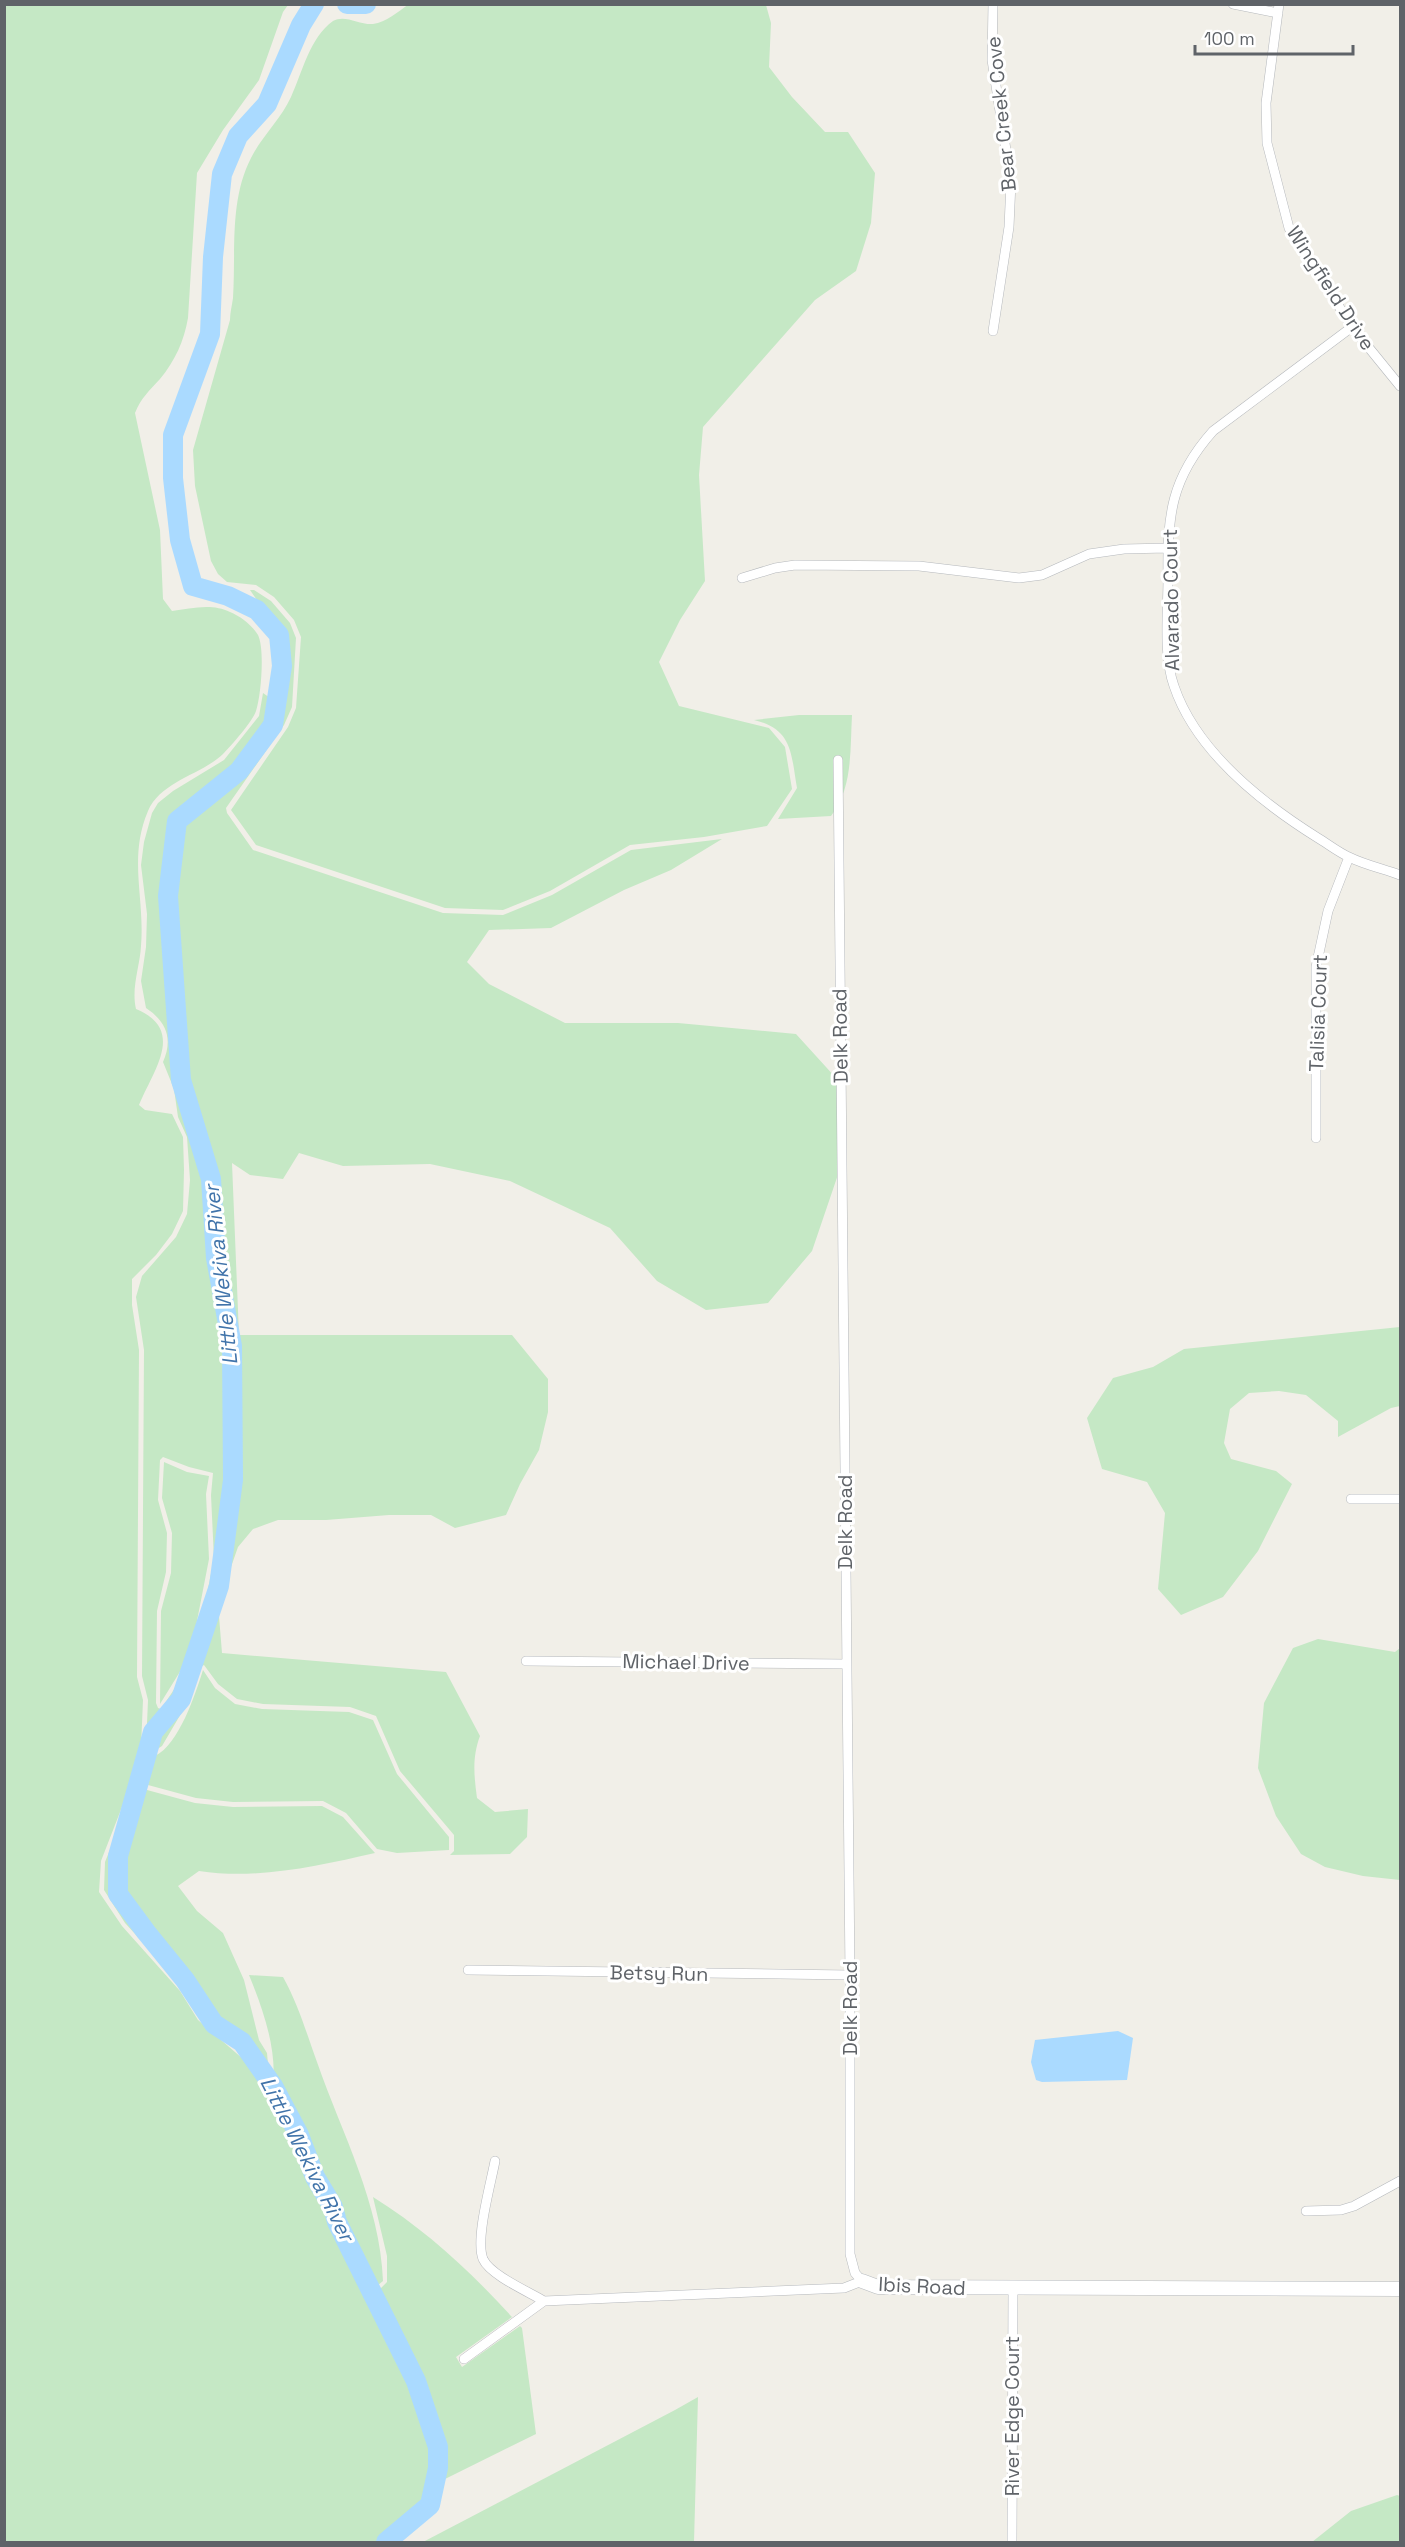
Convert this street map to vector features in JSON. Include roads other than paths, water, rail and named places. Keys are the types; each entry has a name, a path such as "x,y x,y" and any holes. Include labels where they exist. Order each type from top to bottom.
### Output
{"street":[{"name":"Bear Creek Cove","path":"993,4 992,60 1011,182 1008,227 993,331"},
{"path":"1233,4 1279,9"},
{"name":"Wingfield Drive","path":"1279,9 1266,103 1267,143 1289,228 1352,327 1401,387"},
{"name":"Alvarado Court","path":"1352,327 1213,431 1197,448 1182,472 1173,497 1167,548 1169,656 1173,684 1185,713 1206,743 1264,801 1349,857 1401,875"},
{"path":"742,578 775,568 795,565 919,566 1019,578 1042,575 1089,554 1124,549 1167,548"},
{"name":"Delk Road","path":"838,760 850,1975 850,2254 855,2272 862,2281"},
{"name":"Talisia Court","path":"1316,1138 1316,967 1328,911 1349,857"},
{"path":"1351,1499 1401,1499"},
{"name":"Michael Drive","path":"526,1661 847,1664"},
{"name":"Betsy Run","path":"468,1970 850,1975"},
{"path":"464,2359 544,2301 499,2275 483,2259 481,2235 495,2161"},
{"path":"1306,2211 1341,2210 1354,2206 1401,2181"},
{"name":"Ibis Road","path":"544,2301 844,2288 862,2281 878,2287 1401,2289"},
{"name":"River Edge Court","path":"1012,2542 1013,2289"}],"water":[{"path":"1118,2031 1133,2038 1127,2080 1042,2082 1036,2080 1031,2062 1035,2040"}],"waterway":[{"name":"Little Wekiva River","path":"314,4 301,25 267,104 238,136 222,174 213,257 210,334 173,435 173,478 180,540 193,586 228,596 257,610 279,635 282,666 273,725 239,771 177,821 168,896 181,1080 211,1179 216,1258 232,1346 233,1480 219,1586 181,1699 153,1732 118,1856 118,1894 185,1980 214,2024 242,2042 273,2086 299,2135 315,2177 333,2207 337,2222 416,2381 438,2447 438,2468 430,2505 386,2542"},
{"name":"Little Wekiva River","path":"347,4 366,4"}]}
